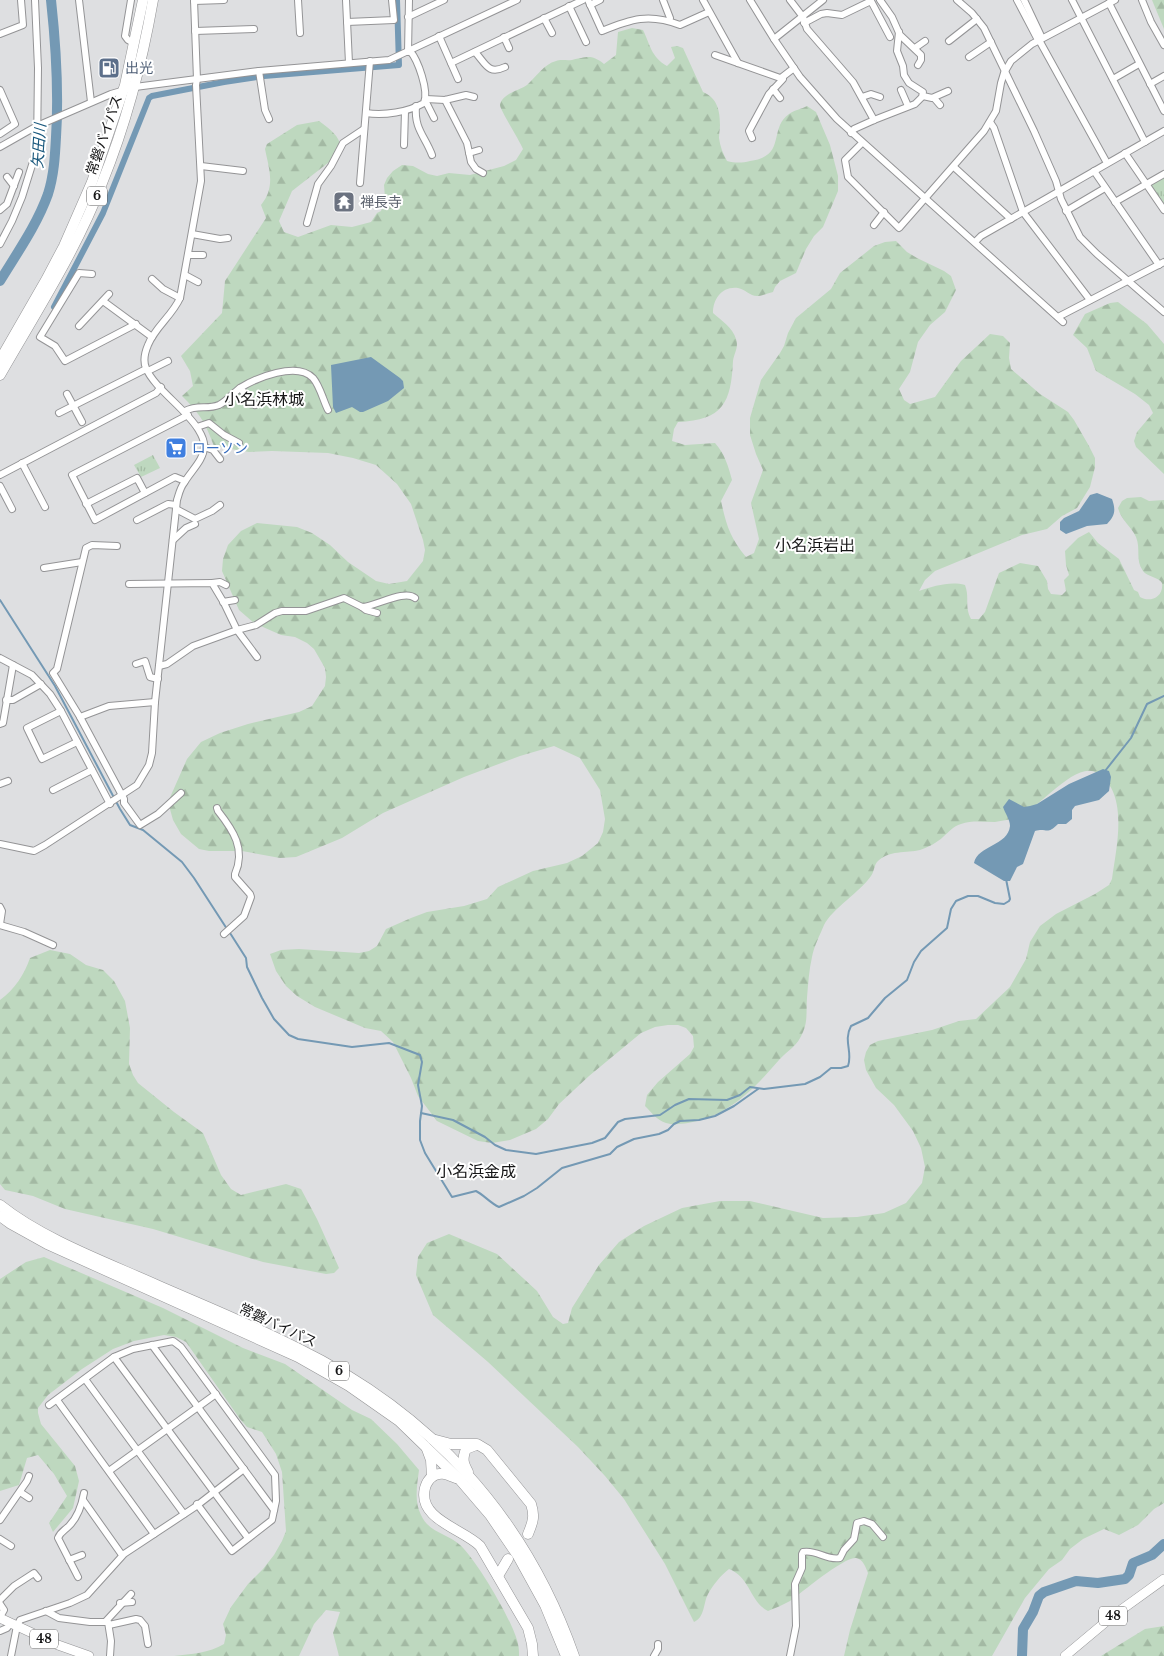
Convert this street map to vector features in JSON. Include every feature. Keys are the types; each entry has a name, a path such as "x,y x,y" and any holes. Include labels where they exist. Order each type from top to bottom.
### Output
{"highway":[{"name":"常磐バイパス","path":"0,360 64,246 95,174 124,90 143,0"},
{"name":"常磐バイパス","path":"0,375 54,283 89,214 114,151 135,87 153,0"},
{"name":"常磐バイパス","path":"0,1205 11,1214 55,1239 298,1348 353,1380 405,1414 490,1515 518,1556 545,1605 566,1656"},
{"name":"常磐バイパス","path":"0,1216 47,1244 298,1357 349,1386 428,1442 470,1476 498,1510 525,1551 551,1600 574,1656"},
{"path":"432,1477 428,1442 477,1444 487,1450 532,1504 534,1522 528,1534"},
{"path":"470,1476 463,1463 464,1455 466,1449 477,1444"},
{"path":"460,1480 438,1473 432,1477 426,1485 423,1495 425,1504 437,1518 476,1542 486,1554 528,1628 533,1656"},
{"path":"498,1576 508,1558"}],"main road":[{"name":"48","path":"1070,1654 1114,1615 1164,1579"},
{"name":"48","path":"0,1618 58,1645 89,1656"}],"street":[{"path":"0,34 22,25 21,0"},
{"path":"0,244 22,197 35,155 39,125 35,0"},
{"path":"79,0 91,102"},
{"path":"131,0 125,36 135,44"},
{"path":"0,844 34,851 137,785 149,765 152,752 176,507 181,488 199,461 204,447 197,427 187,413 161,388 147,370 145,356 152,337 173,311 180,298 201,181 194,0 224,0"},
{"path":"298,0 300,33"},
{"path":"346,0 349,63"},
{"path":"347,22 394,20 392,0"},
{"path":"407,52 409,0"},
{"path":"408,17 444,0"},
{"path":"0,147 39,125 91,102 135,87 196,85 259,71 389,60 518,0"},
{"path":"451,63 582,0"},
{"path":"600,0 589,2 602,31 624,22 644,17 670,21 680,25 709,12"},
{"path":"663,0 670,21"},
{"path":"703,0 738,63"},
{"path":"750,0 794,68 813,92 851,133 1061,320 1090,300 1161,263 1114,202 1094,171"},
{"path":"790,0 804,20 810,33 853,82 874,120"},
{"path":"804,20 816,2 823,0"},
{"path":"880,0 892,17 899,32 921,57 918,65"},
{"path":"957,0 977,19 991,42 1034,131 1066,211 1080,237 1127,281 1163,309"},
{"path":"1017,0 1107,163"},
{"path":"1024,0 1040,39"},
{"path":"1072,0 1145,142"},
{"path":"1142,0 1151,22 1164,45"},
{"path":"774,39 804,20 827,13 842,16 870,1 873,2 890,37"},
{"path":"862,143 845,160 848,176 899,228 954,167 990,122 997,107 1005,71 1016,56 1040,39 1112,2 1139,64 1164,111"},
{"path":"569,6 586,42"},
{"path":"544,18 552,33"},
{"path":"949,40 977,19"},
{"path":"195,31 254,29"},
{"path":"899,32 897,51 904,74 909,83 923,92 923,96"},
{"path":"439,36 458,79"},
{"path":"504,37 509,48"},
{"path":"915,48 925,41"},
{"path":"969,57 991,42"},
{"path":"407,52 416,59 426,99 434,118"},
{"path":"475,52 491,70 496,71 505,67"},
{"path":"715,56 781,78"},
{"path":"360,182 370,61"},
{"path":"1112,79 1139,64"},
{"path":"752,138 749,131 769,94 783,79 781,78 794,68"},
{"path":"259,71 265,110 269,119"},
{"path":"1150,84 1164,76"},
{"path":"773,89 780,98"},
{"path":"0,90 15,124 0,134"},
{"path":"901,90 908,106"},
{"path":"923,96 934,98 948,92"},
{"path":"862,97 871,94 880,98"},
{"path":"366,113 376,114 405,111 424,102 426,99 445,100 466,95 474,97"},
{"path":"851,133 854,129 915,104 923,96"},
{"path":"934,98 940,105"},
{"path":"445,100 467,143 474,166 482,173"},
{"path":"416,106 419,131 432,155"},
{"path":"404,145 405,111"},
{"path":"990,122 994,128 1023,212 1090,300"},
{"path":"307,223 318,184 331,166 343,143 364,129"},
{"path":"975,242 981,236 1164,131"},
{"path":"469,153 479,150"},
{"path":"1125,153 1164,210"},
{"path":"201,166 243,171"},
{"path":"954,167 1011,219"},
{"path":"0,210 7,204 19,172"},
{"path":"1114,202 1164,174"},
{"path":"7,177 14,186"},
{"path":"1066,211 1105,188"},
{"path":"874,225 884,212"},
{"path":"192,234 220,239 228,238"},
{"path":"188,255 203,256"},
{"path":"92,274 79,272 40,337 55,346 65,361 136,324"},
{"path":"185,275 198,282"},
{"path":"152,280 163,289 180,298"},
{"path":"79,326 109,294"},
{"path":"103,301 152,337"},
{"path":"59,413 168,361"},
{"path":"185,480 176,477 95,520 72,475 187,413 193,407 218,405 240,388 266,375 277,372 307,374 317,384 328,410"},
{"path":"0,475 156,393 161,388"},
{"path":"240,388 255,405"},
{"path":"67,394 82,422"},
{"path":"197,427 209,423 224,435 239,443"},
{"path":"204,447 213,450 220,459"},
{"path":"22,463 45,507"},
{"path":"86,504 136,478 145,494"},
{"path":"0,486 12,509"},
{"path":"136,520 168,504 195,519 220,505"},
{"path":"173,540 186,528 196,524"},
{"path":"117,546 89,545 86,548 57,668 53,673 80,717 124,799 124,803 139,828 181,793"},
{"path":"44,568 82,562"},
{"path":"129,584 220,582 226,585"},
{"path":"212,583 224,602 237,630 257,658"},
{"path":"362,607 404,595 412,595 415,598"},
{"path":"159,666 167,664 193,646 256,625 282,610 306,611 338,598 348,598 366,610 377,613"},
{"path":"224,602 236,600"},
{"path":"0,658 32,675 50,694 61,711 110,804"},
{"path":"136,664 145,661 150,677 158,679"},
{"path":"0,724 3,723 13,665"},
{"path":"6,700 13,700 42,684"},
{"path":"80,717 109,706 156,702"},
{"path":"61,711 27,728 42,759 77,742"},
{"path":"52,790 92,770"},
{"path":"0,784 8,781"},
{"path":"217,808 231,828 237,843 240,862 235,874 236,877 251,897 244,916 224,934"},
{"path":"0,907 2,911 0,924 53,945"},
{"path":"49,1406 114,1357 133,1349 173,1341 181,1347 275,1475 276,1502 272,1520 232,1551 196,1504"},
{"path":"152,1345 274,1510"},
{"path":"114,1357 248,1538"},
{"path":"85,1379 184,1514"},
{"path":"109,1471 216,1394"},
{"path":"57,1400 154,1534"},
{"path":"0,1631 20,1620 88,1595 122,1555 184,1514 244,1469"},
{"path":"0,1520 29,1476"},
{"path":"20,1492 29,1498"},
{"path":"78,1577 58,1538 60,1532 70,1526 84,1496 122,1555"},
{"path":"790,1656 796,1626 795,1584 802,1568 803,1552 810,1551 834,1559 840,1558 844,1550 854,1539 857,1524 864,1521 872,1524 882,1537"},
{"path":"0,1538 11,1546"},
{"path":"69,1560 82,1555"},
{"path":"0,1600 14,1586 34,1573 38,1578"},
{"path":"110,1656 111,1641 108,1623 120,1603 131,1594"},
{"path":"120,1603 132,1602"},
{"path":"0,1604 4,1610 0,1618"},
{"path":"46,1612 59,1618 90,1622 108,1623 140,1620 145,1626 148,1644"},
{"path":"11,1656 14,1625"},
{"path":"654,1656 658,1649 658,1644"}],"green space":[{"path":"1152,0 1164,0 1164,29"},
{"path":"632,28 643,30 657,59 667,66 675,58 671,47 683,48 703,92 712,98 717,105 720,120 719,141 727,161 747,162 769,154 776,141 779,127 783,120 791,113 807,106 816,112 830,145 838,176 838,191 823,227 814,236 806,249 796,273 780,281 773,292 761,296 752,295 738,288 732,288 723,291 717,298 713,313 730,328 737,342 727,398 715,413 693,421 678,422 674,429 672,441 685,445 715,443 721,451 728,465 732,480 721,501 732,537 746,557 754,553 759,539 751,503 763,470 750,435 750,418 761,380 784,346 796,318 831,289 840,273 874,246 885,242 896,241 907,252 944,271 951,276 956,290 945,312 930,325 918,342 910,372 899,389 904,400 910,404 935,397 961,361 990,334 1003,336 1010,343 1009,358 1011,369 1040,394 1068,412 1095,458 1095,467 1090,487 1077,508 1062,516 1047,529 1022,535 935,571 925,580 919,591 948,584 965,585 967,606 971,619 979,619 985,612 999,573 1020,563 1038,566 1047,581 1051,594 1062,595 1066,591 1064,580 1069,575 1065,551 1078,538 1089,532 1098,543 1119,559 1134,590 1138,592 1140,597 1144,599 1156,598 1161,592 1162,583 1143,571 1139,563 1136,537 1121,516 1118,508 1122,501 1127,498 1141,497 1149,501 1164,500 1164,1503 1154,1509 1138,1525 1119,1535 1104,1529 1083,1539 1070,1549 1062,1560 1049,1569 1025,1598 992,1656 844,1656 868,1573 862,1562 856,1558 850,1559 823,1576 790,1601 768,1611 757,1602 746,1583 729,1569 720,1577 708,1594 702,1614 694,1622 665,1564 624,1499 605,1476 578,1447 488,1362 433,1315 416,1275 418,1257 427,1243 449,1234 497,1254 537,1291 553,1317 563,1324 568,1323 572,1308 599,1265 619,1242 644,1226 682,1208 720,1201 750,1201 823,1218 857,1217 884,1213 906,1203 922,1183 925,1167 921,1148 913,1131 894,1105 876,1088 866,1070 864,1060 866,1052 870,1045 878,1041 932,1030 959,1021 976,1019 1010,987 1026,959 1030,942 1040,926 1056,914 1109,885 1112,879 1118,837 1118,822 1114,794 1107,782 1097,773 1088,771 1078,773 1026,813 1017,817 995,822 961,824 926,848 887,855 881,858 866,882 833,913 824,925 811,962 805,1028 801,1037 750,1091 728,1108 702,1120 674,1124 660,1120 645,1106 647,1095 658,1082 690,1054 694,1047 693,1036 686,1028 678,1025 668,1025 655,1027 641,1033 589,1076 536,1129 510,1140 492,1143 478,1141 437,1121 418,1096 393,1042 381,1031 365,1028 315,1007 297,996 286,986 276,971 270,954 281,950 299,949 359,953 369,951 377,946 386,929 427,912 464,906 487,899 498,887 533,871 567,863 582,856 598,843 603,832 605,819 600,790 580,758 554,746 520,756 464,777 383,813 342,838 296,857 280,858 242,851 209,851 199,849 181,834 173,820 168,802 187,759 201,742 220,733 248,724 299,712 312,706 325,686 325,668 314,649 295,637 281,635 254,623 239,610 222,571 223,559 228,545 241,531 257,523 297,527 312,533 330,545 348,562 376,581 389,584 407,581 423,561 425,550 411,504 397,484 376,465 328,453 249,452 214,446 201,419 182,396 193,386 190,371 181,356 222,313 225,281 266,218 261,205 266,198 270,185 265,149 267,144 297,125 319,121 334,133 339,140 341,149 333,159 292,191 279,221 284,232 298,237 331,225 352,227 371,222 377,213 381,211 385,198 384,185 387,178 402,165 413,166 428,174 437,176 449,173 470,175 504,166 516,160 523,149 501,108 501,101 511,93 527,85 544,68 556,61 589,57 604,64 616,55 618,32"},
{"path":"1164,176 1164,206 1150,186 1151,183"},
{"path":"1118,302 1147,324 1164,344 1164,474 1136,447 1134,441 1137,432 1153,413 1149,405 1135,394 1096,371 1087,348 1073,335 1085,314 1110,303"},
{"path":"153,455 160,468 141,477 134,465"},
{"path":"50,950 70,954 86,965 103,970 114,981 125,1001 130,1028 129,1064 133,1075 138,1083 203,1133 221,1175 231,1189 241,1195 286,1184 301,1189 339,1268 334,1273 326,1274 263,1262 153,1229 65,1209 33,1196 5,1190 0,1184 0,1000 18,981 30,958"},
{"path":"44,1257 163,1308 243,1348 285,1364 352,1410 371,1419 397,1444 419,1470 417,1499 424,1521 433,1529 460,1545 475,1563 494,1592 510,1622 518,1644 519,1656 339,1656 333,1633 340,1612 326,1610 314,1624 299,1656 174,1656 206,1651 224,1644 226,1635 223,1624 231,1607 248,1584 274,1555 286,1531 282,1472 276,1454 262,1432 247,1427 240,1419 186,1342 176,1337 164,1335 134,1341 113,1349 82,1369 48,1395 38,1408 41,1424 75,1466 79,1481 73,1508 53,1532 49,1523 67,1496 54,1474 38,1455 27,1458 19,1485 0,1491 0,1279 26,1262"},
{"path":"1164,1626 1164,1656 1101,1656 1145,1629"}],"water":[{"path":"371,357 400,378 403,381 404,388 388,401 363,412 352,407 336,413 333,407 331,365"},
{"path":"1097,493 1112,499 1114,513 1107,524 1087,526 1066,534 1060,530 1060,522 1064,518 1079,511 1090,495"},
{"path":"1103,769 1109,771 1111,777 1109,791 1099,800 1075,806 1072,810 1072,819 1066,824 1058,824 1051,830 1035,831 1023,864 1017,867 1010,881 1004,881 974,863 981,852 999,842 1008,833 1010,824 1003,807 1009,799 1024,807 1037,804 1069,784"}],"waterway":[{"name":"矢田川","path":"0,281 38,217 52,180 57,86 51,0"},
{"path":"54,307 103,213 149,98 224,82 264,76 399,65 397,0"},
{"path":"0,600 55,686 130,825 143,830 182,862 227,929"},
{"path":"1105,771 1131,738 1147,704 1164,696"},
{"path":"421,1113 453,1120 506,1150 536,1154 592,1143 605,1138 618,1122 625,1119 660,1115 675,1105 689,1099 727,1100 740,1095 750,1087 764,1089 805,1084 820,1077 831,1068 848,1066 848,1037 851,1026 868,1018 885,998 907,980 914,962 921,951 947,928 951,909 956,901 968,896 978,896 995,903 1004,904 1010,899 1006,879"},
{"path":"230,933 246,958 247,967 274,1019 289,1035 298,1039 352,1047 389,1043 420,1055 422,1062 418,1085 422,1106 420,1140 425,1153 452,1197 476,1191 499,1207 537,1188 562,1168 610,1154 617,1147 634,1139 659,1134 680,1121 699,1120 715,1116 734,1106 758,1089"},
{"path":"1022,1656 1023,1629 1033,1612 1039,1596 1044,1592 1076,1581 1098,1583 1125,1579 1129,1575 1133,1563 1152,1555 1164,1544"}],"place":[{"name":"出光","path":"109,68"},
{"name":"禅長寺","path":"344,202"},
{"name":"ローソン","path":"176,448"}],"district":[{"name":"小名浜林城","path":"264,399"},
{"name":"小名浜岩出","path":"815,545"},
{"name":"小名浜金成","path":"476,1171"}]}
